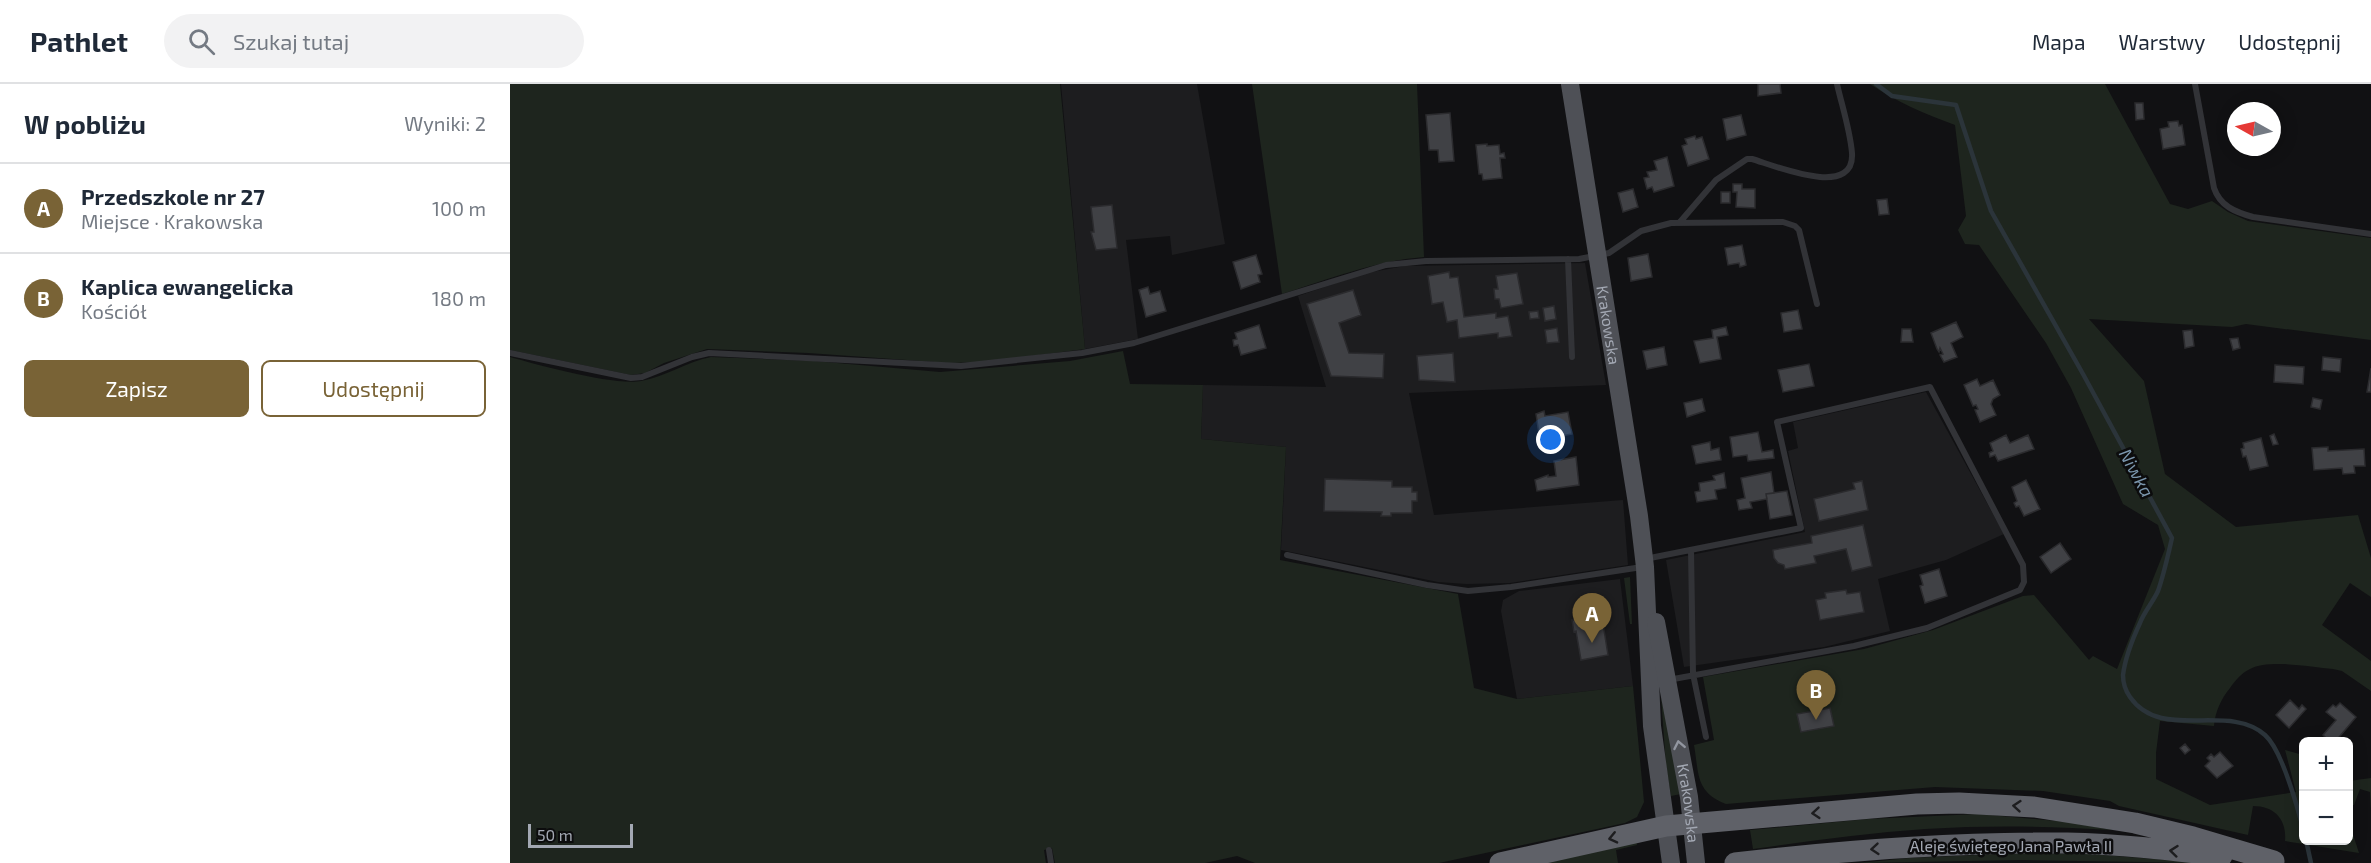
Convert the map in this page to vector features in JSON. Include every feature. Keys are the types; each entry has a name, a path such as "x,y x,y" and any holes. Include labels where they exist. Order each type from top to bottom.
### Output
{"highway":[{"path":"1500,863 1666,826 1917,804 1996,804 2076,812 2193,837 2281,862"},
{"name":"Aleje świętego Jana Pawła II","path":"1735,863 1909,846 2068,843 2147,848 2281,862"}],"main road":[{"name":"Krakowska","path":"1570,84 1645,563 1692,824 1695,858"},
{"name":"Krakowska","path":"1645,563 1652,726 1670,859"}],"lane":[{"path":"1680,222 1716,180 1747,159 1818,178 1840,176 1846,171 1852,155 1838,84"},
{"path":"2195,84 2214,188 2217,198 2224,205 2236,212 2253,217 2371,234"},
{"path":"510,353 631,378 642,377 692,357 709,353 961,366 1116,348 1386,265 1426,261 1568,259 1597,256 1610,253 1641,231 1680,222 1783,222 1795,226 1799,230 1817,304"},
{"path":"1568,259 1572,357"},
{"path":"1287,555 1427,585 1468,591 1511,587 1645,563 1691,550 1801,528 1777,422 1930,387 2023,566 2024,582 2020,590 1927,628 1854,646 1693,674 1667,681"},
{"path":"1691,550 1693,674 1706,737"},
{"path":"1049,850 1051,863"}],"shaded area":[{"path":"510,84 1060,84 1085,349 984,362 949,363 808,353 707,349 664,363 645,373 631,375 510,350"},
{"path":"1061,84 1197,84 1225,244 1172,255 1170,236 1126,240 1138,339 1085,349"},
{"path":"1252,84 1417,84 1424,257 1388,262 1282,294"},
{"path":"1870,84 2105,84 2170,204 2188,209 2212,201 2228,212 2248,221 2371,238 2371,340 2246,324 2232,327 2089,319 2144,381 2165,474 2236,527 2358,515 2371,558 2371,597 2350,583 2322,625 2371,661 2371,691 2342,671 2302,665 2268,664 2250,669 2238,677 2217,711 2214,726 2160,721 2156,779 2210,805 2296,792 2285,750 2299,754 2299,843 2285,841 2284,827 2278,816 2268,809 2253,806 2248,835 2119,806 2110,801 2043,791 1935,787 1726,804 1709,794 1700,780 1694,745 1714,740 1703,677 1864,649 1933,630 2023,596 2034,595 2089,660 2093,656 2117,669 2165,549 2158,525 2123,504 2071,388 2046,343 1979,245 1965,244 1958,230 1966,216 1955,125 1890,96"},
{"path":"1585,263 1606,385 1409,393 1434,515 1623,500 1628,565 1510,583 1467,584 1438,582 1281,550 1286,447 1201,439 1203,385 1326,387 1298,296 1366,273 1405,266"},
{"path":"1123,351 1130,384 1203,385 1201,439 1286,447 1280,560 1458,594 1474,688 1517,699 1633,686 1644,802 1637,817 1625,823 1439,863 1255,863 1237,856 1205,863 1055,863 1052,848 1044,850 1046,863 510,863 510,357 576,374 629,382 650,379 711,357 814,361 940,372 1070,361"},
{"path":"1926,392 2004,534 1946,560 1878,579 1890,631 1824,647 1684,667 1666,560 1805,532 1788,451 1798,448 1793,422"},
{"path":"1630,577 1632,624 1630,624 1624,578"},
{"path":"1620,579 1633,686 1517,699 1501,611 1503,600 1519,591"},
{"path":"1661,696 1681,794 1671,796 1666,766"},
{"path":"2371,778 2371,811 2370,792 2360,789 2353,805 2353,780"},
{"path":"1978,814 2068,822 2112,830 2019,826 1949,828 1860,835 1753,849 1750,830 1868,819"},
{"path":"2353,834 2359,853 2310,845 2353,845"},
{"path":"1636,840 1637,845 1616,850 1618,863 1531,863"},
{"path":"2023,853 2090,854 2205,863 2022,860 1859,863 1909,858"}],"building":[{"path":"1758,84 1780,84 1781,93 1758,96"},
{"path":"2135,103 2143,103 2144,119 2136,120"},
{"path":"1450,113 1454,161 1439,162 1438,150 1429,150 1426,115"},
{"path":"1741,115 1746,135 1727,140 1723,119"},
{"path":"2178,121 2179,126 2182,125 2185,145 2163,149 2160,129 2169,127 2168,122"},
{"path":"1695,136 1696,139 1702,137 1709,159 1688,166 1682,146 1687,144 1685,139"},
{"path":"1487,144 1487,146 1499,145 1500,154 1504,153 1505,158 1500,158 1502,178 1483,180 1482,174 1479,174 1476,145"},
{"path":"1667,157 1674,186 1654,192 1652,187 1647,189 1644,178 1649,177 1647,172 1657,170 1654,161"},
{"path":"1733,184 1742,184 1742,189 1755,189 1755,208 1736,207 1737,192 1733,192"},
{"path":"1633,189 1638,207 1623,212 1618,193"},
{"path":"1721,192 1730,192 1730,203 1721,203"},
{"path":"1887,199 1889,214 1879,215 1877,200"},
{"path":"1112,205 1117,248 1096,250 1091,232 1094,232 1091,207"},
{"path":"1742,245 1746,265 1740,267 1739,263 1728,265 1725,248"},
{"path":"1648,254 1652,277 1631,281 1628,258"},
{"path":"1256,255 1262,274 1258,275 1260,282 1241,289 1233,262"},
{"path":"1449,272 1450,278 1458,277 1464,317 1496,313 1496,318 1508,316 1512,336 1498,338 1498,333 1459,338 1457,320 1447,322 1443,302 1432,304 1428,276"},
{"path":"1517,273 1523,304 1501,308 1499,299 1495,299 1494,289 1498,289 1496,276"},
{"path":"1148,287 1150,294 1160,291 1166,311 1146,317 1139,290"},
{"path":"1353,290 1361,315 1339,323 1349,353 1384,354 1383,378 1331,376 1307,304"},
{"path":"1554,306 1556,319 1545,321 1543,308"},
{"path":"1798,310 1802,329 1784,332 1781,313"},
{"path":"1538,311 1539,318 1530,319 1529,312"},
{"path":"1956,322 1963,337 1951,343 1957,357 1944,362 1940,355 1943,354 1940,348 1939,352 1937,349 1931,333"},
{"path":"1259,325 1266,348 1241,355 1238,345 1234,346 1233,340 1237,339 1235,333"},
{"path":"1726,327 1728,335 1717,337 1721,359 1700,363 1694,341 1713,338 1712,330"},
{"path":"1557,328 1559,342 1547,343 1545,330"},
{"path":"1902,329 1911,329 1913,342 1901,342"},
{"path":"2192,330 2194,346 2185,348 2183,331"},
{"path":"2238,338 2240,348 2233,350 2230,339"},
{"path":"1664,347 1667,365 1647,369 1643,351"},
{"path":"1453,353 1455,382 1419,380 1417,356"},
{"path":"2323,357 2341,359 2340,372 2322,370"},
{"path":"1809,364 1814,386 1783,392 1778,370"},
{"path":"2275,365 2304,367 2303,384 2274,382"},
{"path":"2371,368 2371,392 2367,392"},
{"path":"1977,379 1980,386 1993,380 2000,395 1993,399 1991,404 1996,415 1980,422 1975,410 1978,409 1976,405 1973,406 1964,385"},
{"path":"2313,398 2322,400 2320,409 2311,407"},
{"path":"1702,399 1705,411 1687,417 1684,403"},
{"path":"1544,411 1545,416 1568,412 1572,434 1540,440 1536,414"},
{"path":"1758,432 1762,452 1773,450 1774,458 1748,461 1747,455 1733,457 1730,437"},
{"path":"2274,434 2278,444 2273,445 2270,436"},
{"path":"2006,435 2010,443 2028,435 2034,449 1998,461 1995,455 1990,457 1989,453 1993,451 1990,443"},
{"path":"2261,438 2268,466 2250,470 2246,456 2243,457 2241,449 2244,448 2243,443"},
{"path":"1710,442 1711,450 1719,448 1721,460 1696,464 1692,446"},
{"path":"2328,447 2328,451 2364,449 2365,466 2354,466 2355,473 2343,474 2342,468 2314,470 2312,448"},
{"path":"1576,457 1579,485 1537,491 1535,480 1548,475 1548,477 1556,476 1554,461"},
{"path":"1771,472 1774,493 1766,494 1767,499 1750,502 1752,508 1739,510 1737,500 1745,498 1741,478"},
{"path":"1724,473 1726,488 1715,490 1717,499 1697,502 1695,492 1700,491 1699,483 1715,480 1713,476"},
{"path":"1325,479 1392,481 1392,487 1412,487 1412,492 1417,492 1417,501 1412,501 1412,513 1391,513 1391,516 1381,516 1382,512 1324,511"},
{"path":"2026,480 2040,509 2024,516 2019,506 2016,507 2014,503 2017,501 2012,487"},
{"path":"1862,481 1868,510 1819,521 1814,499 1855,489 1853,483"},
{"path":"1787,491 1792,515 1770,519 1766,494"},
{"path":"1863,525 1872,566 1852,571 1846,549 1814,556 1816,563 1785,569 1784,565 1778,563 1774,558 1773,550 1812,543 1811,536"},
{"path":"2060,543 2071,559 2051,573 2040,557"},
{"path":"1939,569 1947,596 1925,603 1920,586 1923,585 1920,575"},
{"path":"1846,590 1847,594 1860,592 1864,612 1820,620 1816,600 1826,598 1825,593"},
{"path":"1600,605 1608,655 1581,660 1572,620 1575,620 1573,609"},
{"path":"2290,700 2299,709 2302,705 2306,709 2289,728 2276,715"},
{"path":"2340,703 2356,717 2339,737 2325,737 2323,735 2336,720 2326,712 2333,705 2336,707"},
{"path":"1830,708 1834,726 1801,732 1797,714"},
{"path":"2185,744 2190,750 2185,754 2180,748"},
{"path":"2220,752 2233,766 2217,778 2205,766 2210,761 2207,758 2211,754 2214,757"}],"waterway":[{"name":"Niwka","path":"1876,84 1892,96 1956,105 1991,211 2172,538 2158,591 2142,619 2126,662 2123,678 2128,694 2143,710 2159,717 2177,720 2233,721 2250,726 2265,735 2283,766 2299,814"},
{"name":"Niwka","path":"2307,845 2311,863"}],"place":[{"name":"Przedszkole nr 27","path":"1592,643"},
{"name":"Kaplica ewangelicka","path":"1816,720"}]}
